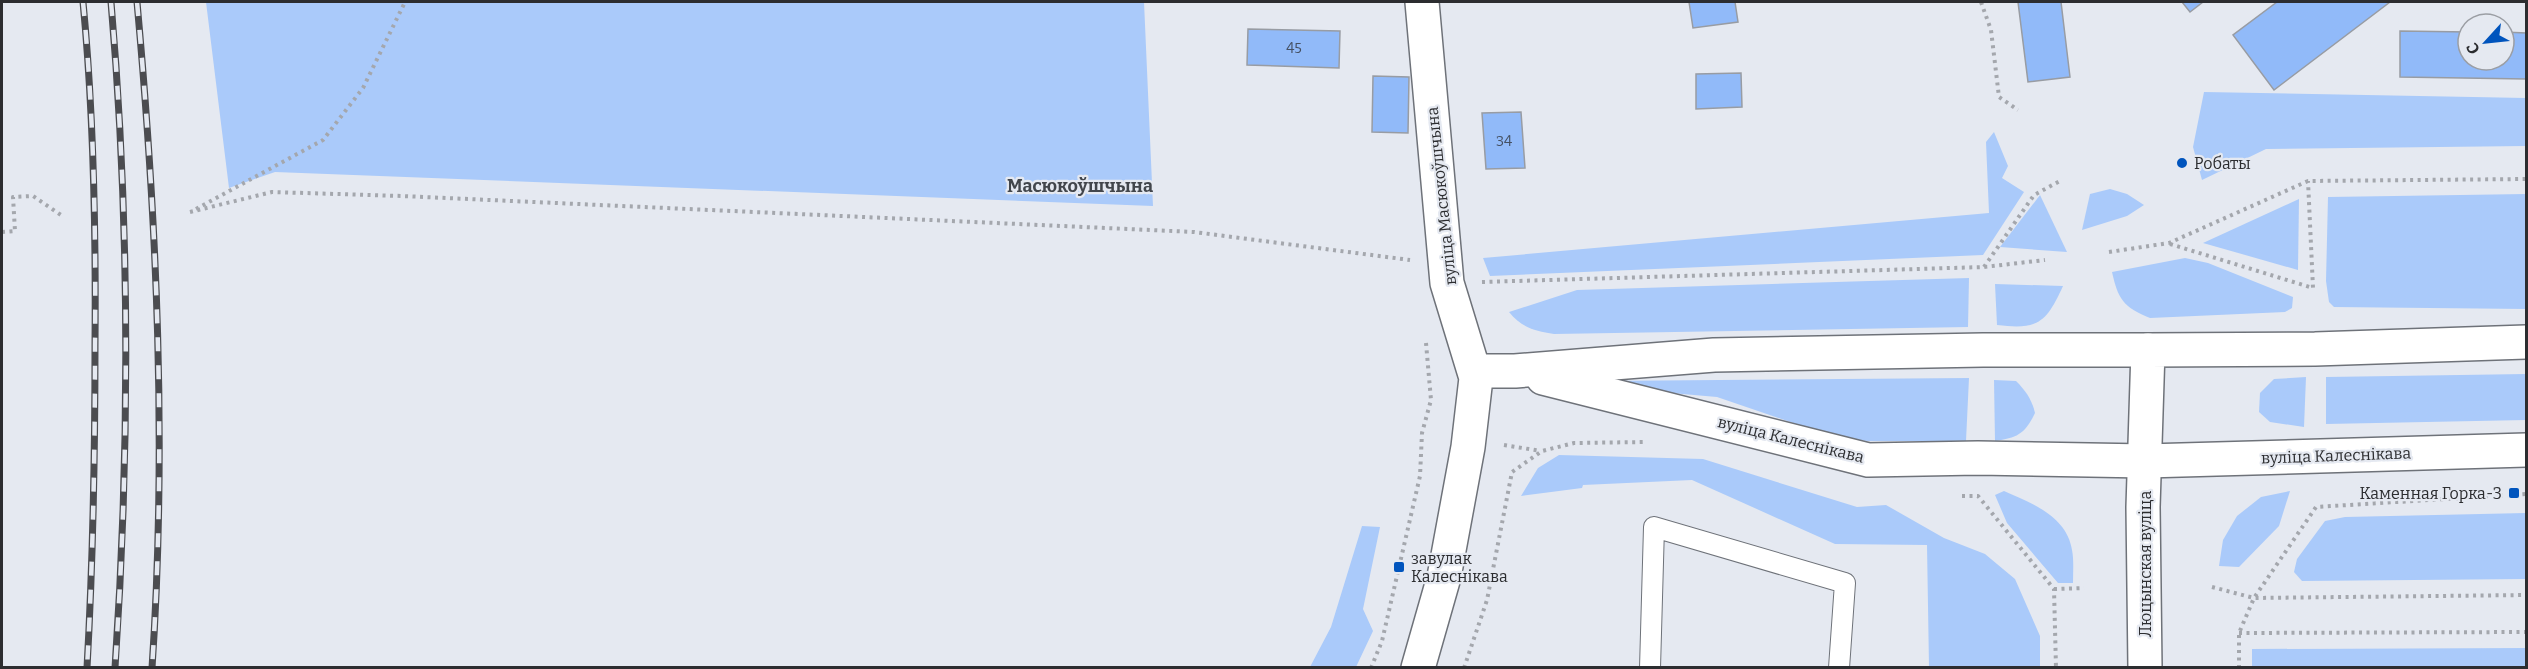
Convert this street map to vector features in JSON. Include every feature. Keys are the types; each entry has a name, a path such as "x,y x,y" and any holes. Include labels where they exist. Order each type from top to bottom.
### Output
{"street":[{"name":"вуліца Масюкоўшчына","path":"1418,668 1441,588 1456,516 1469,440 1475,371 1447,284 1422,2"},
{"name":"вуліца Калеснікава","path":"1475,371 1515,371 1714,355 1983,350 2315,349 2526,342"},
{"path":"2146,461 2148,351"},
{"name":"вуліца Калеснікава","path":"1515,371 1868,460 1978,458 2146,461 2526,450"},
{"name":"Люцынская вуліца","path":"2145,668 2146,461"}],"lane":[{"path":"1650,668 1654,527 1845,583 1839,668"}],"path":[{"path":"405,2 363,88 323,140 190,212 272,192 1194,232 1409,260 1421,282 1447,284 1984,267 2045,260"},
{"path":"1981,2 1991,30 1999,97 2018,110"},
{"path":"2109,252 2169,243 2308,181 2526,179"},
{"path":"1984,267 2034,195 2060,181"},
{"path":"2169,243 2313,288 2308,181"},
{"path":"2,232 15,231 13,197 33,196 61,215"},
{"path":"1371,668 1382,641 1420,476 1422,433 1431,400 1425,336"},
{"path":"1464,668 1486,600 1512,472 1542,451 1574,443 1655,442"},
{"path":"2239,668 2239,633 2254,598 2316,507 2526,494"},
{"path":"1954,496 1978,496 2054,589 2056,668"},
{"path":"2212,587 2254,598 2526,595"},
{"path":"2054,589 2084,588"},
{"path":"2239,633 2526,632"}],"shaded area":[{"path":"206,2 1144,2 1153,206 275,172 229,188"},
{"path":"2204,92 2526,98 2526,146 2266,149 2202,180 2193,147"},
{"path":"1994,132 2008,166 2002,178 2024,192 1983,255 1490,276 1483,258 1989,213 1986,142"},
{"path":"2110,189 2127,194 2144,205 2127,216 2082,230 2090,194"},
{"path":"2526,194 2526,309 2334,307 2329,302 2326,281 2328,197"},
{"path":"2040,195 2067,252 2000,247"},
{"path":"2299,199 2298,270 2203,243"},
{"path":"2185,258 2208,263 2293,297 2292,308 2285,312 2150,318 2123,301 2112,272"},
{"path":"1969,278 1968,327 1554,334 1529,328 1509,312 1577,290"},
{"path":"1995,284 2063,286 2051,308 2039,321 2031,325 2011,326 1997,325"},
{"path":"2526,374 2526,420 2326,424 2326,377"},
{"path":"2306,377 2304,427 2270,422 2259,412 2260,393 2274,379"},
{"path":"1969,378 1966,441 1868,441 1837,438 1717,397 1614,388 1600,381"},
{"path":"1994,380 2016,381 2028,396 2035,413 2028,426 2020,434 1995,441"},
{"path":"1559,455 1703,459 1857,507 1886,505 1944,538 1985,554 2015,579 2040,636 2040,667 1929,667 1927,545 1835,544 1692,480 1583,485 1582,488 1521,496 1538,468"},
{"path":"2004,491 2046,512 2063,528 2072,550 2073,583 2058,583 2007,523 1995,495"},
{"path":"2290,491 2279,526 2239,567 2219,566 2223,540 2237,516 2261,497"},
{"path":"2526,513 2526,579 2302,581 2294,572 2297,559 2325,521 2345,517"},
{"path":"1362,526 1380,527 1363,609 1373,631 1356,667 1310,667 1331,627"},
{"path":"2526,648 2526,667 2252,667 2252,649"}],"building":[{"path":"1689,2 1735,2 1738,22 1693,28"},
{"path":"2018,2 2061,2 2070,77 2028,82"},
{"path":"2182,2 2203,2 2190,12"},
{"path":"2277,2 2390,2 2274,90 2233,35"},
{"path":"1248,29 1340,31 1339,68 1247,65"},
{"path":"2400,31 2456,32 2456,72 2516,72 2516,33 2526,33 2526,79 2400,77"},
{"path":"1741,73 1742,107 1696,109 1696,74"},
{"path":"1373,76 1409,77 1408,133 1372,132"},
{"path":"1521,112 1525,168 1486,169 1482,113"}],"railway":[{"path":"83,2 92,131 95,260 94,466 87,668"},
{"path":"111,2 122,168 126,335 123,501 115,668"},
{"path":"137,2 150,168 158,335 159,501 152,668"}],"place":[{"name":"Робаты","path":"2182,163"},
{"name":"Каменная Горка-3","path":"2514,493"},
{"name":"завулак Калеснікава","path":"1399,567"}],"district":[{"name":"Масюкоўшчына","path":"1080,186"}]}
